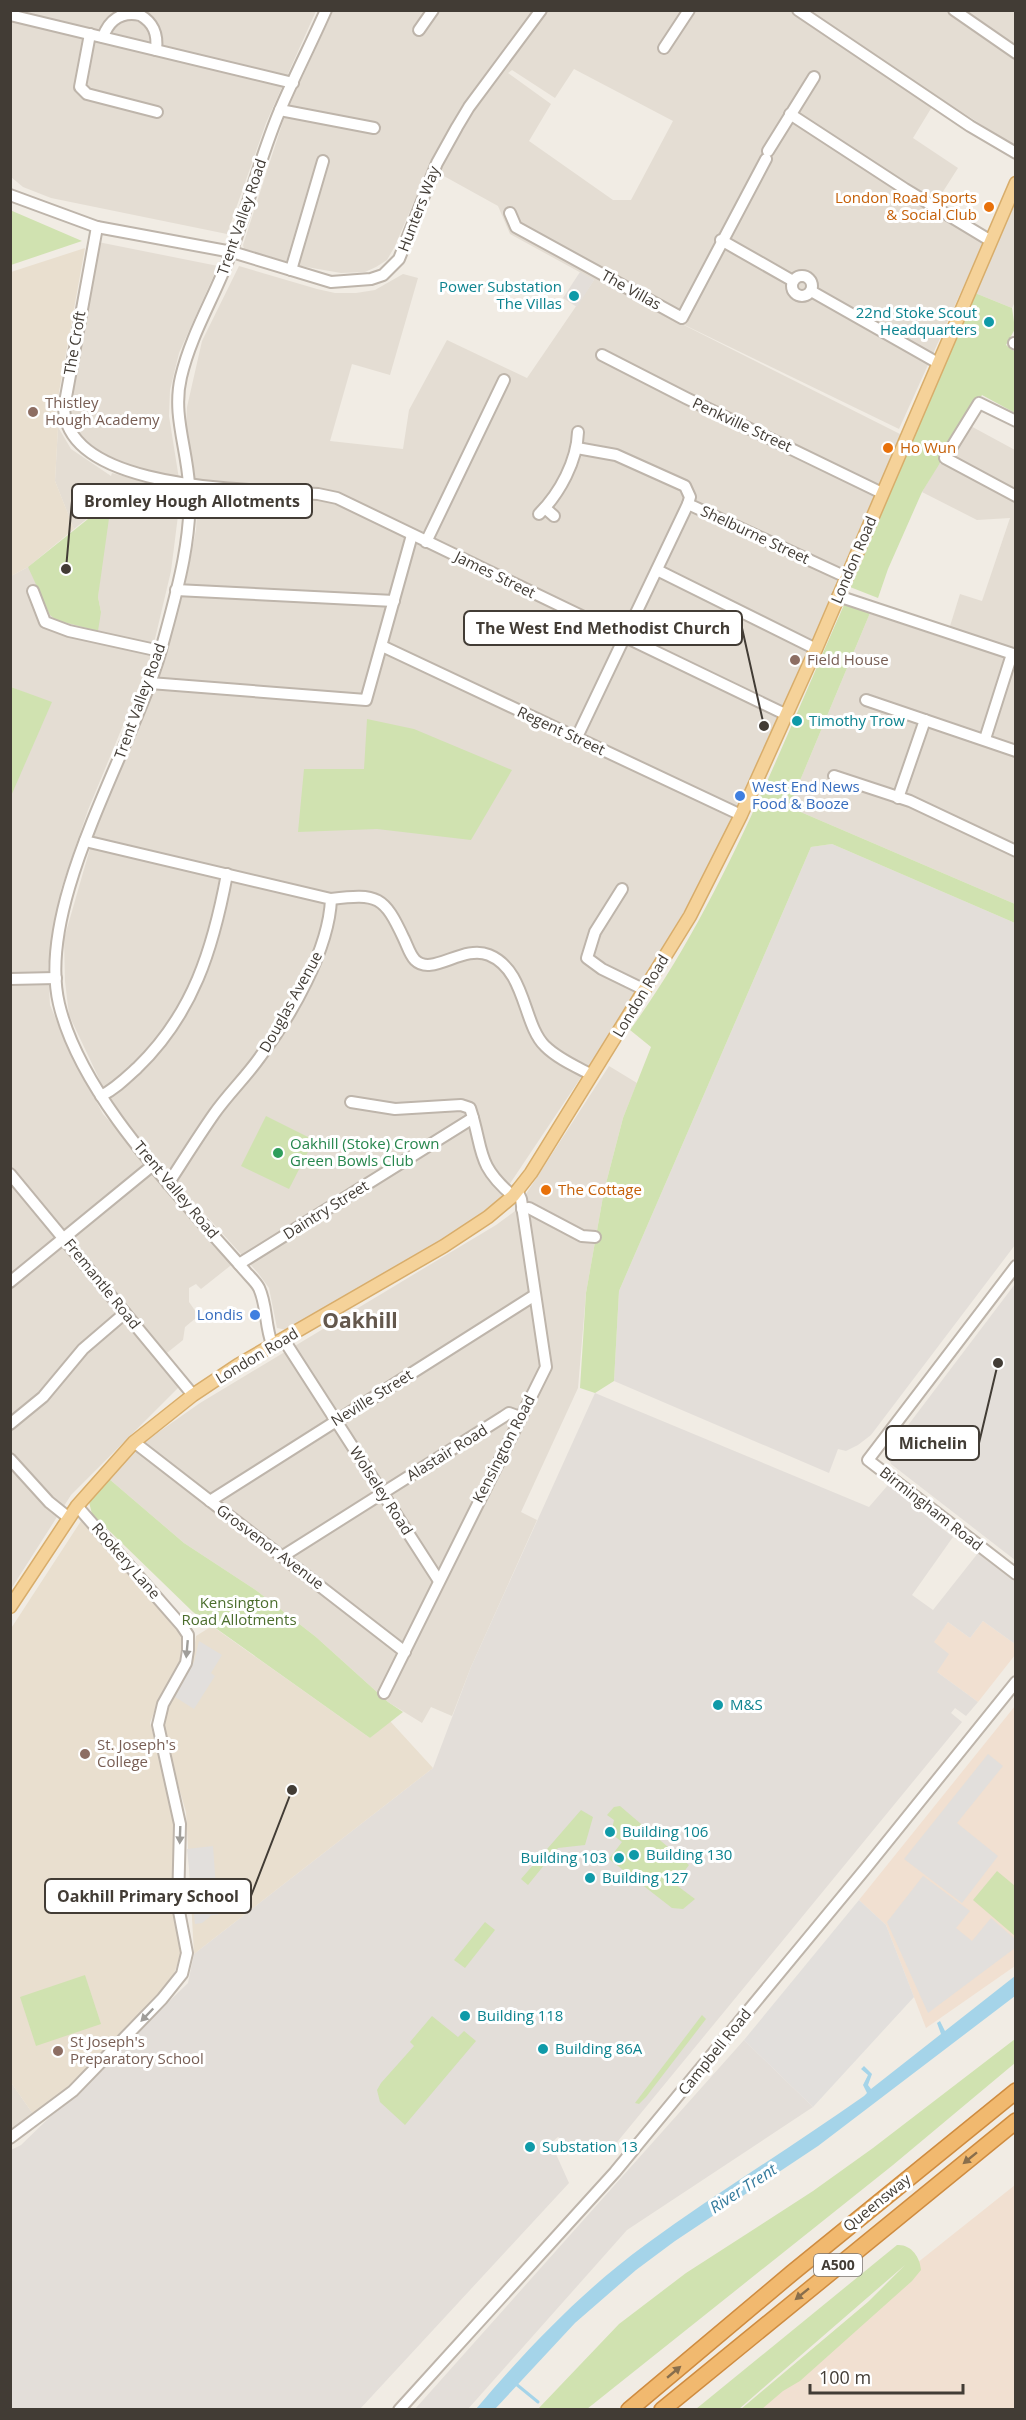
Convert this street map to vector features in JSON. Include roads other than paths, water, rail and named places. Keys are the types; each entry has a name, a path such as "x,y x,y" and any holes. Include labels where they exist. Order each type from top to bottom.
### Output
{"highway":[{"name":"Queensway","path":"629,2409 1013,2092"},
{"name":"Queensway","path":"662,2409 1016,2121"}],"main road":[{"name":"London Road","path":"10,1607 77,1506 134,1442 193,1395 488,1218 515,1193 531,1173 690,916 741,815 816,649 1016,183"}],"street":[{"name":"Trent Valley Road","path":"278,1342 266,1330 259,1288 153,1165 101,1096 72,1044 58,1000 57,935 86,841 150,683 176,590 189,523 189,484 178,414 181,377 201,322 232,252 280,110 326,10"},
{"path":"419,30 433,10"},
{"name":"Hunters Way","path":"10,195 97,227 232,252 331,282 371,279 392,268 399,259 437,163 457,127 469,107 541,10"},
{"path":"664,48 689,10"},
{"path":"798,10 970,126 1016,153"},
{"path":"954,10 1016,53"},
{"path":"103,37 110,23 117,18 125,14 140,15 154,28 157,41 156,50"},
{"path":"10,15 293,83"},
{"path":"90,34 80,87 87,94 157,112"},
{"name":"The Villas","path":"510,213 516,227 682,318 767,155 814,77"},
{"path":"280,110 374,128"},
{"path":"790,114 990,241"},
{"path":"291,270 323,161"},
{"name":"The Croft","path":"97,227 64,408 70,432 82,447 120,468 147,477 189,484"},
{"path":"721,240 793,281 793,291 799,296 806,296 811,291 938,363"},
{"name":"Penkville Street","path":"602,355 882,493"},
{"path":"426,542 504,380"},
{"path":"1016,422 979,403 945,458 1016,496"},
{"path":"554,516 542,511 556,492 577,448 578,432"},
{"name":"Shelburne Street","path":"577,448 616,455 685,486 690,497 688,504 846,578"},
{"name":"James Street","path":"189,484 318,494 337,498 787,715"},
{"path":"576,739 688,504"},
{"path":"150,683 366,700 412,535"},
{"path":"657,570 816,649"},
{"path":"176,590 394,601"},
{"path":"33,591 45,622 69,631 160,651"},
{"path":"838,596 1014,655 985,739"},
{"name":"Regent Street","path":"382,646 741,815"},
{"path":"866,700 1016,751"},
{"path":"898,798 925,720"},
{"path":"834,776 910,801 1016,851"},
{"path":"86,841 331,899 370,896 382,902 392,913 414,959 422,964 441,963 458,955 474,952 488,954 497,960 508,971 522,993 540,1039 545,1046 592,1076"},
{"path":"101,1096 113,1090 157,1049 176,1022 203,968 220,914 227,874"},
{"path":"622,889 595,932 587,958 602,969 645,990"},
{"name":"Douglas Avenue","path":"168,1184 214,1113 261,1057 282,1024 323,946 330,920 331,899"},
{"path":"10,979 56,978"},
{"path":"351,1102 395,1108 465,1105 470,1108 478,1145 486,1167 500,1185 515,1193"},
{"name":"Daintry Street","path":"239,1264 473,1118"},
{"path":"10,1282 153,1165"},
{"name":"Fremantle Road","path":"10,1174 193,1395"},
{"name":"Kensington Road","path":"384,1693 546,1367 522,1209 515,1193"},
{"path":"522,1209 529,1208 582,1236 595,1237"},
{"name":"Birmingham Road","path":"1016,1266 868,1460 1016,1574"},
{"name":"Neville Street","path":"210,1501 536,1295"},
{"path":"10,1424 42,1396 83,1350 125,1313"},
{"name":"Wolseley Road","path":"278,1342 336,1420 439,1581"},
{"name":"Alastair Road","path":"283,1556 509,1413 520,1417"},
{"name":"Grosvenor Avenue","path":"134,1442 405,1652"},
{"path":"10,1459 50,1502 69,1518"},
{"name":"Rookery Lane","path":"10,2138 73,2091 162,1999 182,1974 187,1953 178,1906 180,1824 158,1725 163,1704 186,1663 189,1650 188,1635 77,1506"},
{"name":"Campbell Road","path":"399,2409 615,2172 1016,1682"}],"water":[{"name":"River Trent","path":"1015,1976 1015,1996 818,2146 675,2241 636,2270 575,2323 495,2409 476,2409 556,2322 621,2263 699,2207 864,2096 867,2093 863,2085 868,2075 861,2069 864,2066 872,2074 868,2085 871,2089 941,2034 937,2023 940,2021 945,2031"}],"waterway":[{"path":"516,2384 538,2402"}],"place":[{"name":"London Road Sports & Social Club","path":"989,207"},
{"name":"Power Substation The Villas","path":"574,296"},
{"name":"22nd Stoke Scout Headquarters","path":"989,322"},
{"name":"Thistley Hough Academy","path":"33,412"},
{"name":"Ho Wun","path":"888,448"},
{"name":"Bromley Hough Allotments","path":"66,569"},
{"name":"Field House","path":"795,660"},
{"name":"Timothy Trow","path":"797,721"},
{"name":"The West End Methodist Church","path":"764,726"},
{"name":"West End News Food & Booze","path":"740,796"},
{"name":"Oakhill (Stoke) Crown Green Bowls Club","path":"278,1153"},
{"name":"The Cottage","path":"546,1190"},
{"name":"Londis","path":"255,1315"},
{"name":"Michelin","path":"998,1363"},
{"name":"M&S","path":"718,1705"},
{"name":"St. Joseph's College","path":"85,1754"},
{"name":"Oakhill Primary School","path":"292,1790"},
{"name":"Building 106","path":"610,1832"},
{"name":"Building 130","path":"634,1855"},
{"name":"Building 103","path":"619,1858"},
{"name":"Building 127","path":"590,1878"},
{"name":"Building 118","path":"465,2016"},
{"name":"Building 86A","path":"543,2049"},
{"name":"St Joseph's Preparatory School","path":"58,2051"},
{"name":"Substation 13","path":"530,2147"}],"district":[{"name":"Oakhill","path":"360,1321"}],"park label":[{"name":"Kensington Road Allotments","path":"239,1612"}]}
